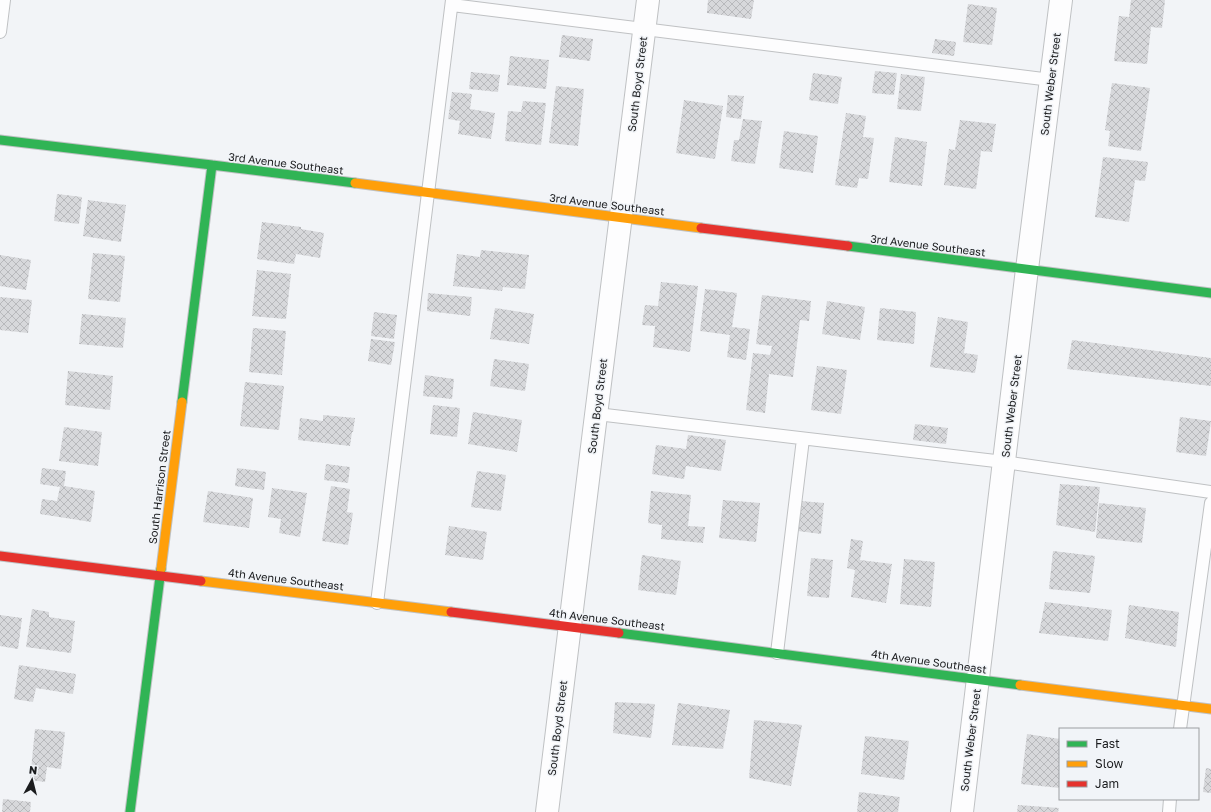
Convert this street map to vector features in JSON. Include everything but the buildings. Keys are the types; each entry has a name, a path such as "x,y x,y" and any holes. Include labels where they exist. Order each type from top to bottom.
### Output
{"street":[{"name":"South Boyd Street","path":"547,812 648,0"},
{"name":"South Weber Street","path":"962,812 1061,0"},
{"name":"3rd Avenue Southeast","path":"0,140 1211,293"},
{"name":"South Harrison Street","path":"130,812 212,166"},
{"name":"4th Avenue Southeast","path":"0,556 1211,709"}],"lane":[{"path":"0,32 4,0"},
{"path":"376,603 452,2 644,29 1051,80"},
{"path":"596,414 1004,462 1211,492"},
{"path":"777,653 803,439"},
{"path":"1180,728 1211,503"},
{"path":"1169,812 1170,800"}],"traffic: fast":[{"path":"0,140 355,183"},
{"path":"182,402 212,165"},
{"path":"848,246 1211,293"},
{"path":"130,812 161,569"},
{"path":"619,633 1020,685"}],"traffic: slow":[{"path":"355,183 701,228"},
{"path":"161,569 182,402"},
{"path":"201,581 451,612"},
{"path":"1020,685 1211,709"}],"traffic: jam":[{"path":"701,228 848,246"},
{"path":"0,556 201,581"},
{"path":"451,612 619,633"}]}
